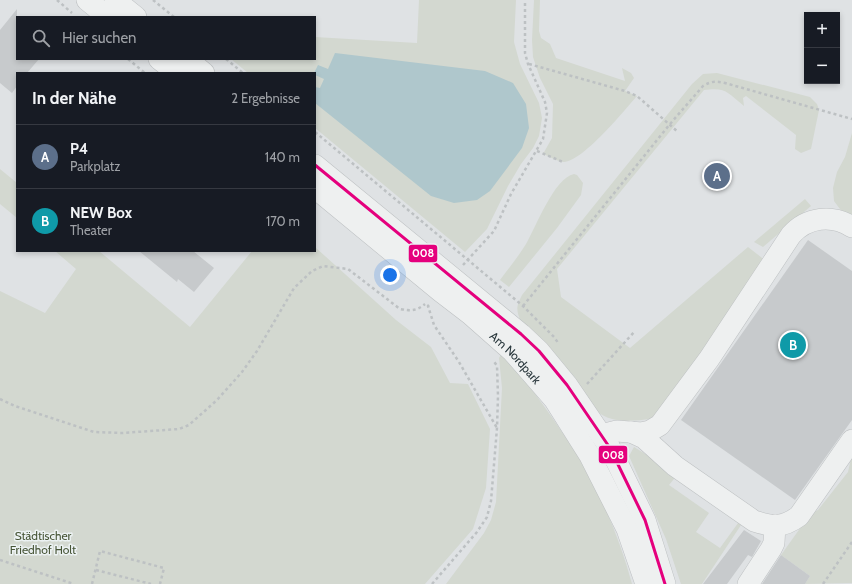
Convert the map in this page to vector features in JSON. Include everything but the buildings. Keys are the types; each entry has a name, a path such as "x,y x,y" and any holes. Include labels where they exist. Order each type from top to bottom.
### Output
{"street":[{"path":"87,0 107,16"},
{"path":"115,0 135,16"},
{"path":"160,60 176,72"},
{"path":"188,60 203,72"},
{"name":"Am Nordpark","path":"316,166 521,334 539,351 567,385 610,448 645,520 665,584"},
{"name":"Am Nordpark","path":"316,189 470,314 512,352 554,400 590,456 627,529 646,584"},
{"path":"601,435 617,431 642,433 650,431 660,425 709,359 797,229 815,220 826,219 838,221 852,227"},
{"path":"660,425 658,441 663,455"},
{"path":"631,432 644,438 675,466 754,521 768,526 782,525 799,516 852,440"},
{"path":"748,584 774,544 775,525"}],"path":[{"path":"57,0 76,16"},
{"path":"153,0 173,16"},
{"path":"451,277 469,260 494,231 511,194 543,139 547,113 545,102 528,64 525,53 525,0"},
{"path":"129,60 144,72"},
{"path":"227,60 242,72"},
{"path":"528,64 625,91 637,96 678,132"},
{"path":"523,306 670,124 703,86 710,82 717,81 852,119"},
{"path":"537,151 563,162"},
{"path":"0,399 15,406 94,432 122,433 179,429 189,425 217,400 242,372 257,352 294,288 312,271 323,266 348,269 400,309 418,310 425,304"},
{"path":"428,306 434,325 459,362 497,428"},
{"path":"587,384 635,331"},
{"path":"432,584 477,532 487,517 491,500 498,396 497,366 490,355"},
{"path":"823,584 852,542"},
{"path":"92,584 100,551 164,568 160,584"},
{"path":"0,560 74,584"},
{"path":"96,570 151,584"}],"green space":[{"path":"419,0 516,0 514,42 520,64 539,103 542,118 539,136 533,148 521,164 508,186 487,229 465,252 316,129 316,72 247,72 232,60 316,60 316,37 417,43"},
{"path":"534,0 540,0 539,31 541,38 550,44 556,58 625,81 622,68 631,73 634,78 625,91 637,96 592,145 582,153 564,162 543,154 552,138 553,104 540,78 533,57 532,40"},
{"path":"717,73 810,97 817,104 819,110 811,149 801,153 795,149 796,135 746,96 743,98 744,106 730,94 722,90 704,90 557,269 561,297 630,348 748,247 766,261 665,407 651,419 615,420 597,411 521,322 517,308 522,295 692,84 703,74"},
{"path":"852,133 852,219 843,213 834,201 833,188 837,172 845,157"},
{"path":"0,169 16,182 16,217 0,204"},
{"path":"574,174 577,175 583,183 581,195 557,228 509,287 500,280 526,244 546,204 559,184 567,177"},
{"path":"805,199 811,206 763,247 754,242"},
{"name":"Städtischer Friedhof Holt","path":"316,248 396,320 431,347 450,383 468,384 490,429 486,488 473,529 425,584 0,584 0,291 45,313 76,269 56,252 100,252 190,327 251,252 316,252"},
{"path":"503,351 549,414 586,470 613,526 632,584 446,584 484,533 491,520 496,502 502,388 499,358"},
{"path":"634,447 678,474 669,485 709,513 696,532 720,548 741,519 743,522 702,584 681,584 666,539 629,456"},
{"path":"852,454 852,583 805,584 810,576 781,555 811,513 818,510 848,472"}],"water":[{"path":"335,53 485,71 513,83 526,104 529,128 522,148 490,191 477,200 454,203 431,196 316,104 316,87 320,88 324,79 316,75 316,72 314,72 318,65 328,69"}],"transit line":[{"name":"008","path":"316,166 521,334 539,351 567,385 610,448 645,520 665,584"}],"place":[{"name":"P4","path":"717,176"},
{"name":"NEW Box","path":"793,345"}]}
